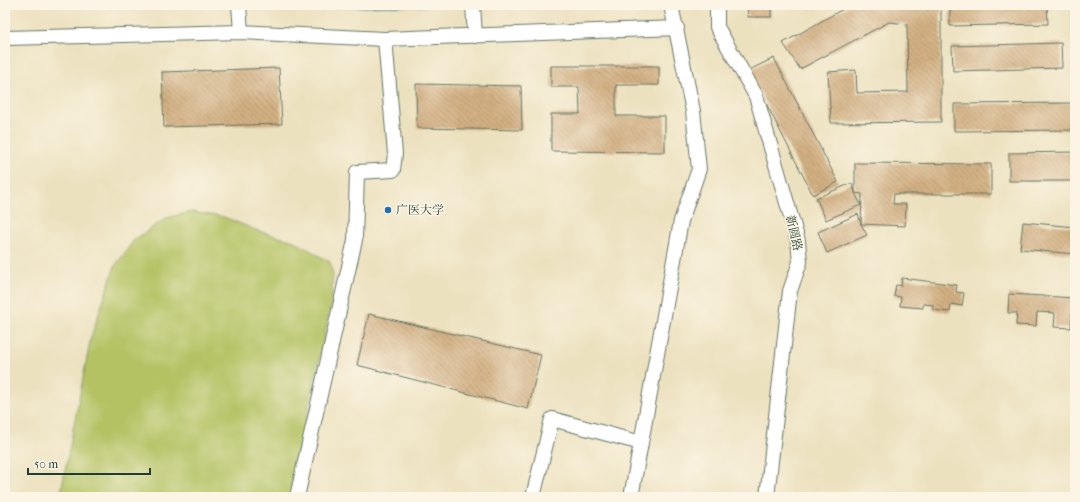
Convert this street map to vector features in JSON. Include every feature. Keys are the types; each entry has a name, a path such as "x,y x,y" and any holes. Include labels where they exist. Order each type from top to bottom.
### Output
{"street":[{"path":"239,5 241,32"},
{"path":"473,5 476,36"},
{"path":"631,497 681,221 699,169 692,110 677,28 671,5"},
{"name":"新圆路","path":"717,5 717,27 756,96 798,241 800,262 790,291 767,497"},
{"path":"5,38 241,32 385,39 677,28"},
{"path":"297,497 355,240 357,172 394,170 395,154 385,39"},
{"path":"533,497 552,419 641,443"}],"green space":[{"path":"191,212 224,217 258,231 294,241 330,262 333,275 331,305 289,497 60,497 91,337 115,266 134,240 166,218"}],"water":[{"path":"256,5 477,5 287,8"}],"building":[{"path":"747,5 808,5 808,7 771,7 771,17 748,17"},
{"path":"850,5 941,5 941,122 831,123 828,72 856,70 857,93 908,92 907,24 889,22 800,69 783,43"},
{"path":"950,5 1047,5 1048,24 950,26"},
{"path":"1071,5 1075,5 1075,26 1074,26"},
{"path":"1061,43 1062,68 953,71 952,46"},
{"path":"774,58 838,182 813,195 749,70"},
{"path":"551,66 659,66 659,85 616,85 616,116 665,116 665,152 551,151 551,114 580,114 579,87 551,87"},
{"path":"279,68 282,124 164,127 162,72"},
{"path":"416,84 521,86 522,130 417,128"},
{"path":"1075,103 1075,130 954,131 954,104"},
{"path":"1075,152 1075,181 1009,181 1009,153"},
{"path":"855,163 991,164 991,194 894,194 893,204 906,204 905,226 861,224 862,194 855,193"},
{"path":"852,183 861,205 826,220 816,198"},
{"path":"858,214 867,235 827,253 818,232"},
{"path":"1023,222 1075,227 1075,254 1020,249"},
{"path":"902,278 957,285 956,292 964,293 962,306 951,304 950,312 933,310 933,305 923,304 923,308 900,306 901,297 894,296 896,285 901,286"},
{"path":"1009,294 1075,298 1075,313 1072,313 1071,328 1054,327 1055,313 1037,312 1036,326 1016,325 1017,313 1008,313"},
{"path":"369,314 541,355 528,409 357,365"}],"place":[{"name":"广医大学","path":"388,210"}]}
